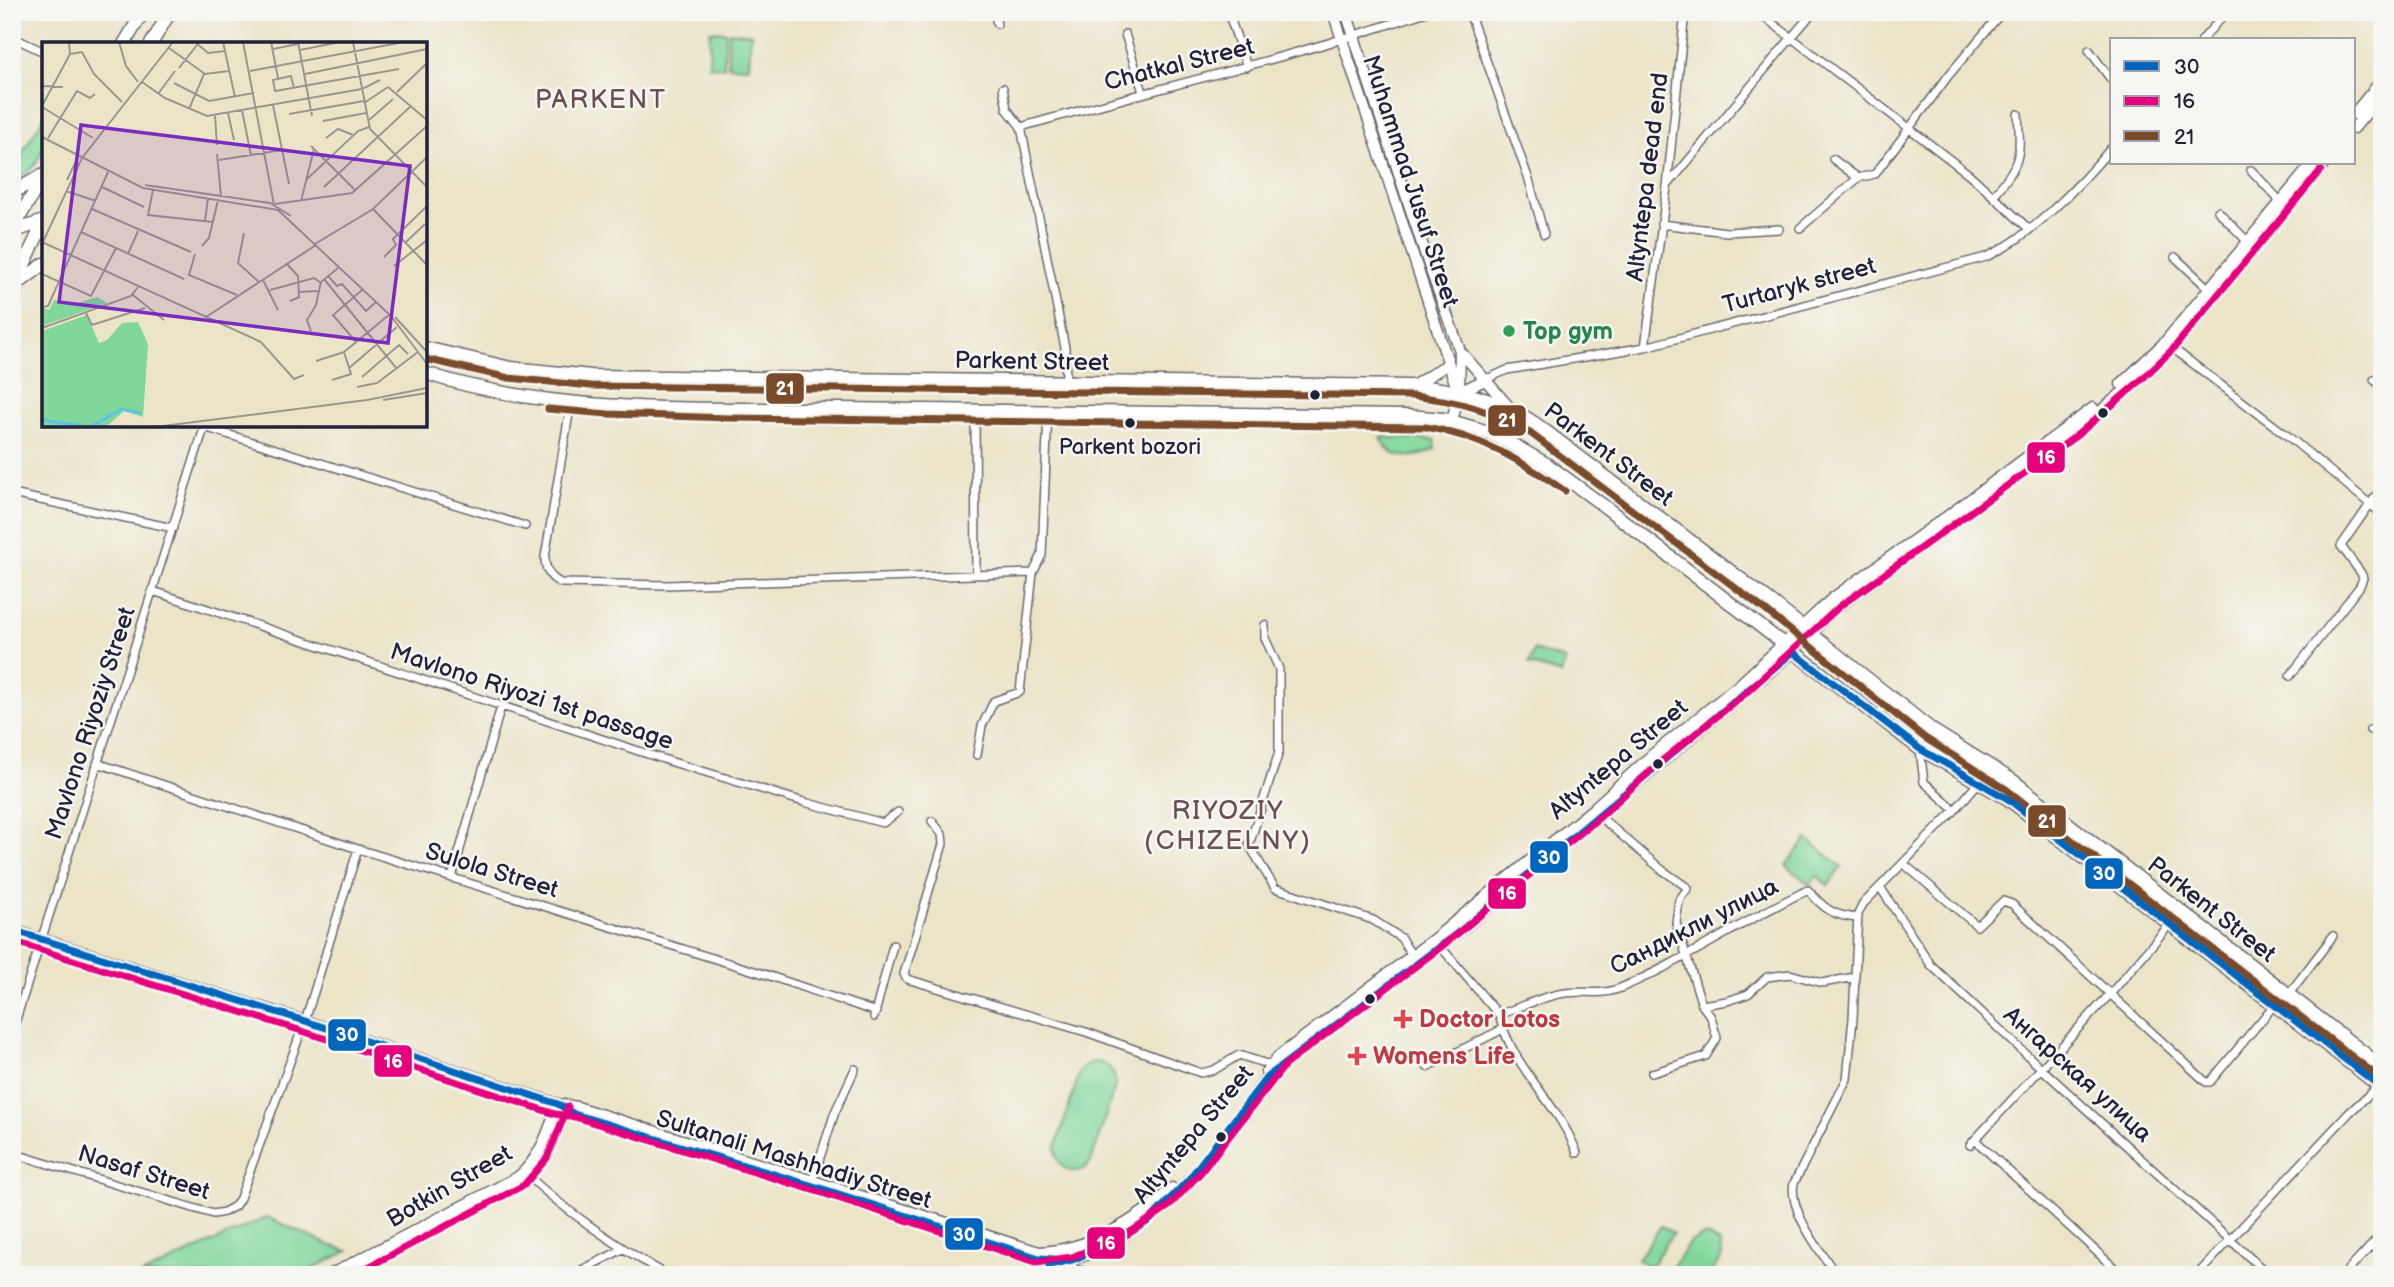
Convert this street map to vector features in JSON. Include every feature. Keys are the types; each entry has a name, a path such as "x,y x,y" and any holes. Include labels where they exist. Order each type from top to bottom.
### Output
{"main road":[{"path":"125,42 144,12"},
{"path":"151,42 170,12"},
{"path":"12,193 42,176"},
{"path":"12,232 17,211 42,178"},
{"path":"17,211 42,220"},
{"path":"17,211 39,243"},
{"path":"12,232 42,222"},
{"path":"12,232 39,243"},
{"path":"12,301 17,285 39,243"},
{"path":"17,285 42,265"},
{"name":"Parkent Street","path":"427,348 511,368 591,376 1413,386 1459,392 1510,408 1536,424 1933,730 2012,780 2382,1067"},
{"name":"Parkent Street","path":"427,374 491,390 571,402 717,408 1395,415 1452,421 1498,437 1548,466 1619,517 1920,749 2008,799 2381,1085"}],"street":[{"path":"994,12 996,24"},
{"path":"1228,12 1247,67"},
{"name":"Muhammad Jusuf Street","path":"1333,12 1459,392"},
{"name":"Muhammad Jusuf Street","path":"1346,12 1460,351 1459,392"},
{"name":"Chatkal Street","path":"1021,127 1354,37 1426,12"},
{"path":"1469,12 1529,180 1544,234"},
{"name":"Altyntepa dead end","path":"1646,347 1667,187 1685,12"},
{"path":"1758,12 1970,175 2029,229"},
{"path":"1667,187 1813,12"},
{"path":"1800,228 1858,178 1875,174 2002,12"},
{"path":"2204,38 2226,12"},
{"path":"1125,34 1143,92"},
{"path":"12,37 42,51"},
{"path":"2089,50 2110,78"},
{"path":"2356,112 2382,80"},
{"path":"1003,88 1007,109 1021,127 1065,348 1066,382"},
{"path":"2356,126 2382,94"},
{"path":"1993,196 2012,174 2021,148 2018,114"},
{"name":"Turtaryk street","path":"1459,392 1507,370 1646,347 1977,260 2004,247 2029,229 2088,176 2110,149"},
{"path":"1833,159 1858,178"},
{"path":"2168,345 2312,164"},
{"path":"2168,345 2209,289 2324,164"},
{"path":"2250,170 2281,202"},
{"path":"2218,211 2255,238"},
{"path":"1661,224 1727,232 1779,229"},
{"path":"2175,257 2209,289"},
{"path":"2168,345 2289,437 2382,514"},
{"name":"Altyntepa Street","path":"1039,1252 1060,1250 1085,1242 1143,1212 1177,1183 1270,1065 1345,1005 1440,946 1638,775 1782,643 1834,610 1951,519 2071,431 2132,374 2168,345"},
{"name":"Muhammad Jusuf Street","path":"1460,351 1510,408"},
{"path":"1413,386 1448,364"},
{"path":"2374,380 2382,386"},
{"path":"1452,421 1459,392"},
{"path":"571,402 545,557 548,571 553,579 561,583 667,585 1033,573"},
{"path":"975,411 975,574"},
{"path":"977,755 982,726 994,701 1020,692 1033,573 1042,555 1048,412"},
{"name":"Mavlono Riyoziy Street","path":"12,1032 204,427"},
{"path":"207,427 525,526"},
{"path":"2290,676 2362,582 2361,573 2341,546 2382,487"},
{"path":"12,494 173,528"},
{"name":"Mavlono Riyozi 1st passage","path":"153,592 669,761 869,821 883,823 898,812"},
{"path":"1265,625 1265,638 1279,669 1279,752 1250,845 1275,888 1373,920 1401,938 1415,960"},
{"name":"Altyntepa Street","path":"1638,775 1793,652 1806,630"},
{"path":"452,877 501,707"},
{"path":"2370,730 2382,727"},
{"path":"1920,749 1924,782 1955,810"},
{"name":"Sulola Street","path":"97,763 875,1014 893,946"},
{"path":"1835,1273 1814,1242 1795,1206 1792,1193 1794,1183 1847,1079 1858,918 1863,904 1904,864 1979,782"},
{"path":"1596,812 1661,869 1688,888 1679,900 1676,923 1702,1005 1711,1017 1717,1038 1706,1056 1652,1073"},
{"name":"Altyntepa Street","path":"1049,1265 1072,1260 1111,1244 1150,1220 1174,1196 1267,1077 1596,812"},
{"path":"932,821 942,834 943,844 905,978 1086,1032 1201,1073 1214,1070 1239,1055 1270,1065 1267,1077"},
{"path":"305,1021 358,849"},
{"path":"1904,864 1977,926 2003,901 2012,904 2208,1082 2275,1004"},
{"name":"Ангарская улица","path":"1880,887 1931,965 2269,1275"},
{"name":"Сандикли улица","path":"1499,1015 1562,993 1598,994 1615,990 1686,956 1808,890 1839,916 1858,918"},
{"path":"2122,1275 1972,1143 2111,993 2171,923"},
{"name":"Sultаnali Mashhadiy Street","path":"12,930 305,1021 558,1104 577,1107 1039,1252"},
{"path":"2288,995 2333,936"},
{"path":"1440,946 1499,1015 1516,1060 1568,1129 1577,1153"},
{"path":"1702,1005 1748,994 1767,977 1790,974 1822,983 1855,977"},
{"name":"Nasaf Street","path":"12,1153 213,1214 224,1212 235,1206 240,1198 305,1021"},
{"path":"1427,1067 1503,1029"},
{"path":"812,1182 835,1112 855,1069"},
{"path":"2197,1275 2349,1113 2381,1085"},
{"name":"Botkin Street","path":"330,1275 524,1172 542,1146 558,1104"},
{"path":"1239,1116 1241,1104"},
{"path":"524,1172 553,1200 623,1250 667,1275"},
{"name":"Sultаnali Mashhadiy Street","path":"812,1182 1039,1258 1053,1259 1049,1265"},
{"path":"2344,1275 2382,1234"},
{"path":"572,1275 623,1250"},
{"path":"1039,1252 1049,1265 1073,1268 1092,1275"}],"green space":[{"path":"710,31 726,32 724,67 709,66"},
{"path":"729,32 751,33 749,67 728,66"},
{"path":"42,120 42,151 35,165 21,177 12,172"},
{"path":"1381,437 1435,440 1435,449 1419,455 1404,456 1390,451"},
{"path":"1534,650 1565,660 1561,674 1529,664"},
{"path":"1807,839 1842,867 1828,885 1817,876 1810,885 1786,865"},
{"path":"1095,1062 1111,1069 1115,1086 1091,1162 1079,1170 1068,1170 1059,1161 1056,1147 1080,1071 1089,1063"},
{"path":"267,1217 348,1251 300,1275 141,1275"},
{"path":"1661,1226 1673,1233 1650,1267 1638,1259"},
{"path":"1705,1235 1720,1243 1722,1256 1710,1275 1667,1275 1690,1242"}],"transit line":[{"name":"16","path":"12,941 302,1031 555,1114 575,1117 819,1192 1036,1262 1072,1257 1128,1234 1169,1206 1201,1172 1285,1065 1441,947 1600,817 1658,764 1746,693 1840,606 2076,436 2139,382 2173,349 2321,170"},
{"name":"21","path":"427,359 509,378 591,386 1412,396 1458,403 1488,412 1530,433 1765,610 1925,738 2006,789 2376,1075"},
{"name":"21","path":"548,409 729,418 1426,427 1482,443 1533,470 1565,491"},
{"name":"30","path":"12,930 305,1021 558,1104 574,1114 1039,1258 1053,1259 1049,1265 1072,1260 1111,1244 1150,1220 1189,1179 1267,1077 1464,928 1793,652 1920,749 2008,799 2382,1088"},
{"name":"16","path":"353,1275 524,1185 547,1158 568,1107"}],"place":[{"name":"Top gym","path":"1509,331"},
{"name":"Parkent bozori","path":"1130,423"},
{"name":"Doctor Lotos","path":"1403,1019"},
{"name":"Womens Life","path":"1357,1056"}],"district":[{"name":"PARKENT","path":"601,99"},
{"name":"RIYOZIY (CHIZELNY)","path":"1228,825"}]}
